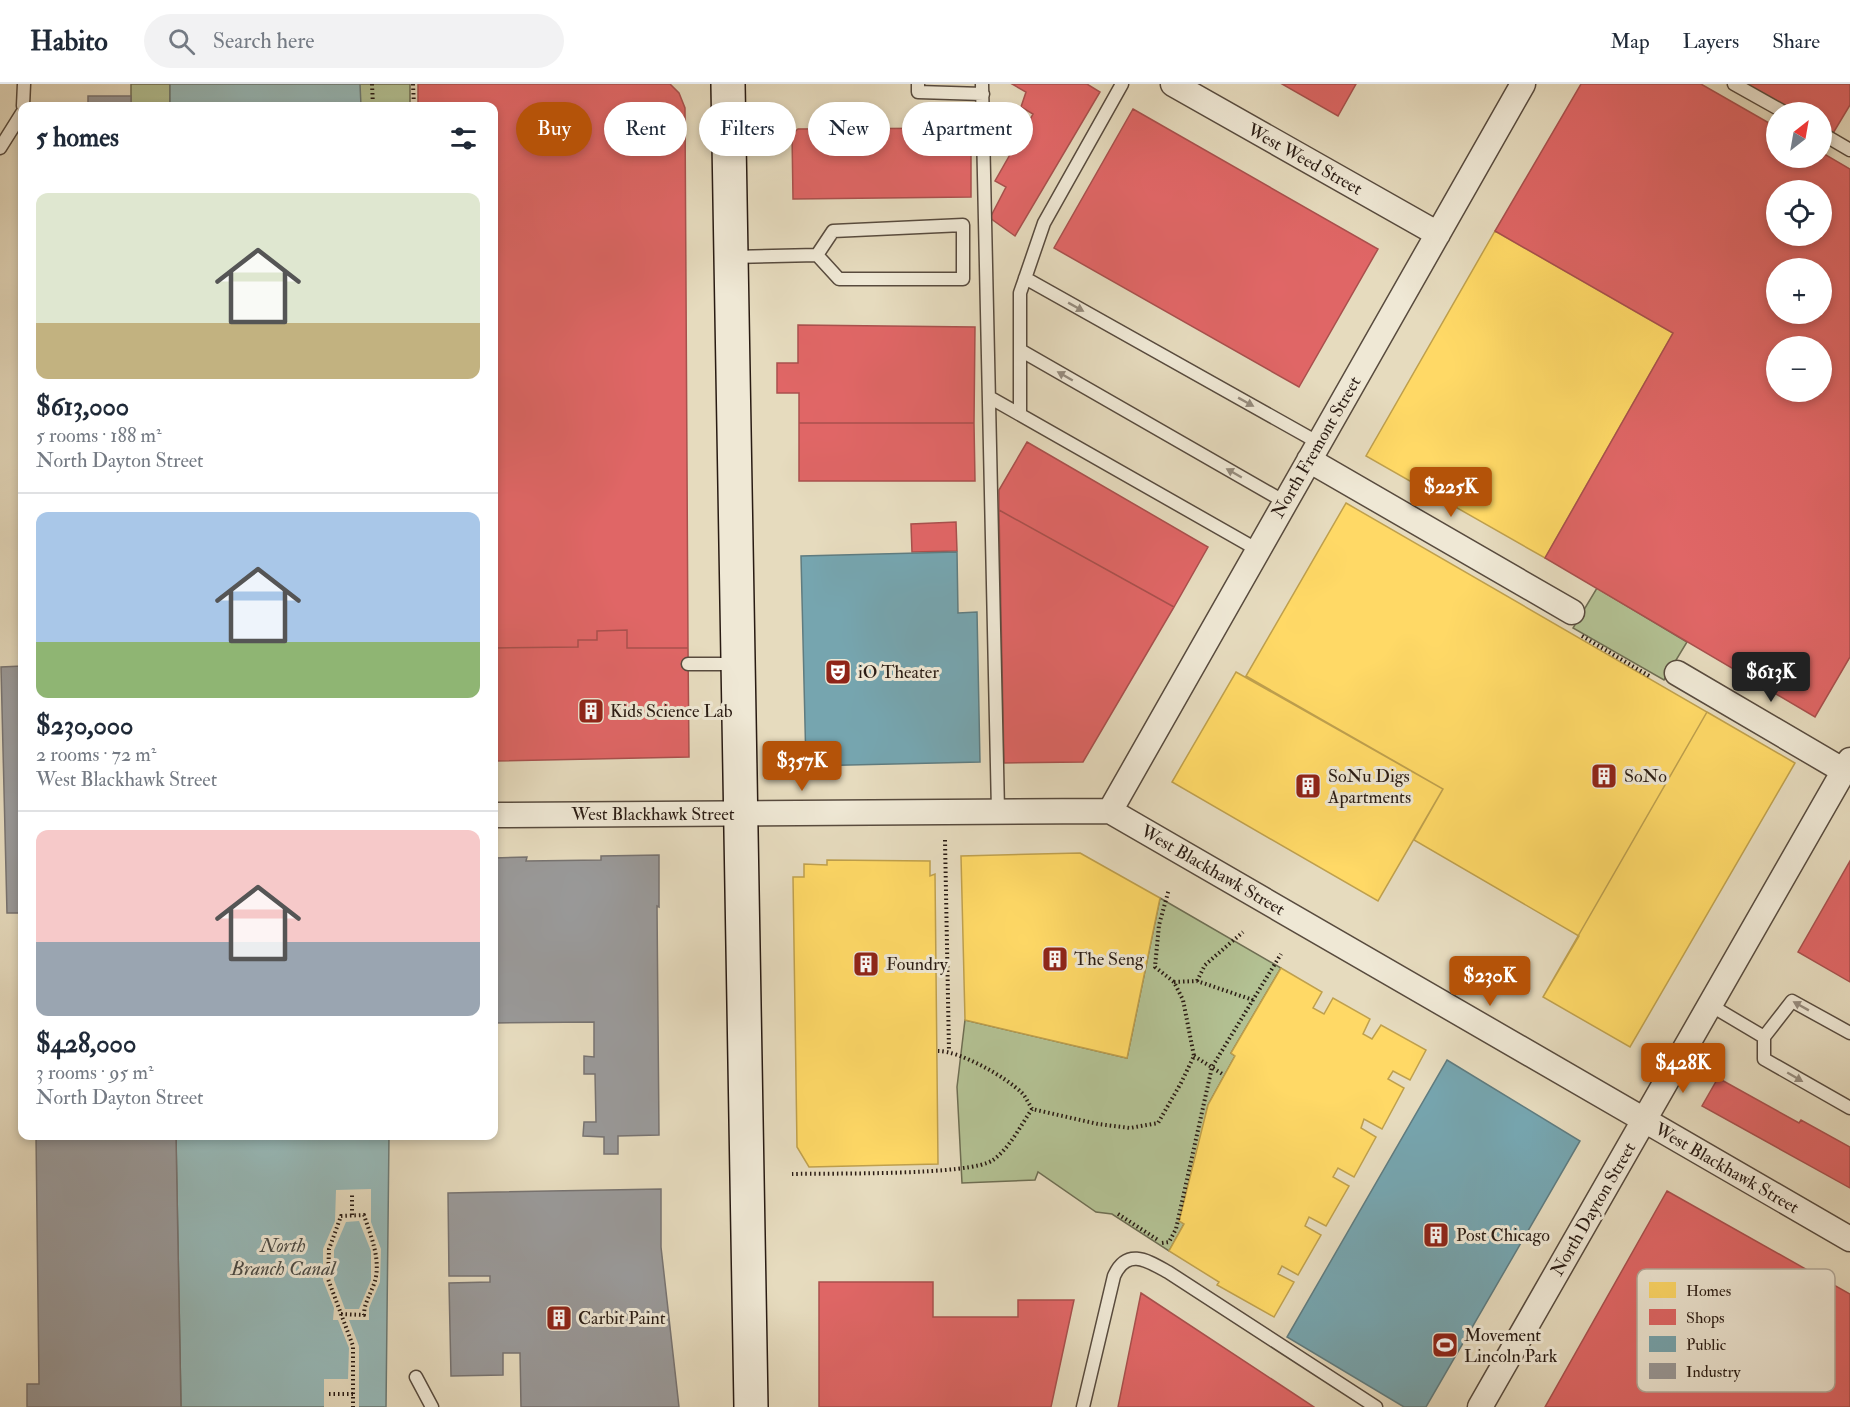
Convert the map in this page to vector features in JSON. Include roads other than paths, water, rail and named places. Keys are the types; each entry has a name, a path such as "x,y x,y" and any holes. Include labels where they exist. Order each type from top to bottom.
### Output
{"street":[{"path":"728,84 751,1407"},
{"name":"West Weed Street","path":"1174,84 1438,234"},
{"name":"North Fremont Street","path":"1110,811 1523,84"},
{"path":"1314,451 1572,612"},
{"path":"1677,673 1847,766"},
{"name":"North Dayton Street","path":"1480,1407 1847,766"},
{"name":"West Blackhawk Street","path":"498,815 1110,811 1850,1239"}],"lane":[{"path":"23,102 24,84"},
{"path":"918,84 918,92 983,89 998,811"},
{"path":"1020,414 1020,293 1044,223 1122,84"},
{"path":"1734,84 1766,102"},
{"path":"0,148 18,119"},
{"path":"1832,140 1850,150"},
{"path":"731,257 817,255 839,279 963,279 963,225 833,231 817,255"},
{"path":"1025,278 1314,451"},
{"path":"1020,350 1285,502"},
{"path":"989,397 1258,550"},
{"path":"688,664 738,664"},
{"path":"1850,1033 1792,1001 1764,1036 1764,1059 1850,1108"},
{"path":"1710,1005 1764,1036"},
{"path":"1083,1407 1114,1276 1118,1266 1131,1259 1147,1260 1168,1272 1376,1407"},
{"path":"416,1377 432,1407"}],"water":[{"path":"170,84 360,84 361,102 170,102"},
{"name":"North Branch Canal","path":"176,1140 389,1140 386,1407 181,1407"}],"place":[{"name":"iO Theater","path":"838,672"},
{"name":"Kids Science Lab","path":"591,711"},
{"name":"SoNo","path":"1604,776"},
{"name":"SoNu Digs Apartments","path":"1308,786"},
{"name":"The Seng","path":"1055,959"},
{"name":"Foundry","path":"866,964"},
{"name":"Post Chicago","path":"1436,1235"},
{"name":"Carbit Paint","path":"559,1318"},
{"name":"Movement Lincoln Park","path":"1445,1345"}]}
